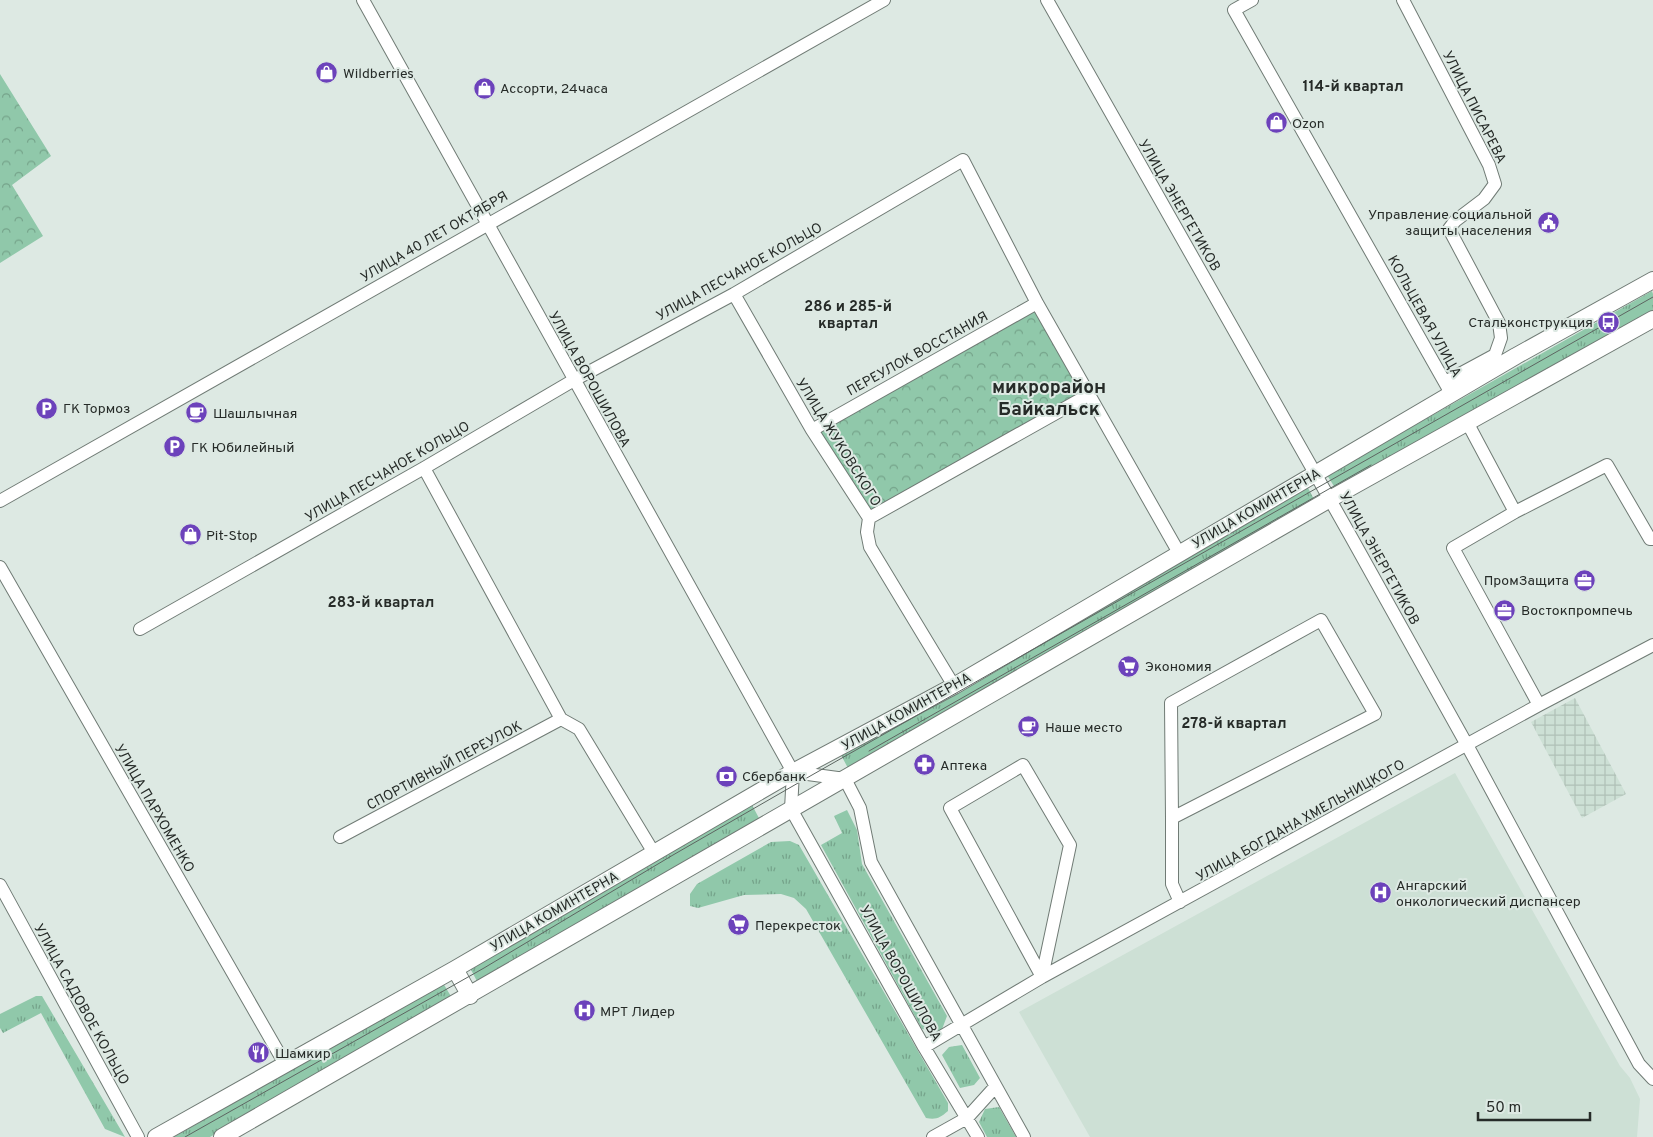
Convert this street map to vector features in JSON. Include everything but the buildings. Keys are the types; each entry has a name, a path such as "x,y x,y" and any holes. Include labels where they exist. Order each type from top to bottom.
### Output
{"street":[{"name":"УЛИЦА ВОРОШИЛОВА","path":"363,0 792,772"},
{"name":"УЛИЦА 40 ЛЕТ ОКТЯБРЯ","path":"0,501 884,0"},
{"name":"УЛИЦА ЭНЕРГЕТИКОВ","path":"1046,0 1330,499 1467,745 1639,1064 1653,1080"},
{"name":"КОЛЬЦЕВАЯ УЛИЦА","path":"1252,0 1234,10 1448,388"},
{"name":"УЛИЦА ПИСАРЕВА","path":"1403,0 1489,165 1495,184 1484,199 1455,221 1449,229 1499,323 1501,338 1495,354 1448,388"},
{"name":"УЛИЦА ПЕСЧАНОЕ КОЛЬЦО","path":"140,629 424,468 574,380 734,294 962,160 1037,303 1179,553"},
{"name":"УЛИЦА КОМИНТЕРНА","path":"156,1137 455,969 792,772 954,686 1315,473 1448,388 1516,356 1653,280"},
{"name":"УЛИЦА ЖУКОВСКОГО","path":"734,294 812,430 869,518 867,532 870,547 954,686"},
{"name":"ПЕРЕУЛОК ВОССТАНИЯ","path":"812,430 1037,303"},
{"name":"УЛИЦА КОМИНТЕРНА","path":"222,1137 470,996 1330,499 1653,319"},
{"path":"869,518 1090,394"},
{"path":"1467,422 1515,512"},
{"path":"1539,705 1452,548 1515,512 1607,465 1650,539 1653,540"},
{"path":"424,468 561,719 579,729 654,852"},
{"name":"УЛИЦА ПАРХОМЕНКО","path":"0,567 285,1064"},
{"path":"1172,818 1375,714 1321,620 1172,704 1172,818 1172,884 1180,902"},
{"name":"УЛИЦА БОГДАНА ХМЕЛЬНИЦКОГО","path":"924,1047 1042,977 1539,705 1653,645"},
{"name":"СПОРТИВНЫЙ ПЕРЕУЛОК","path":"340,837 561,719"},
{"path":"1023,765 1070,845 1042,977 950,808 1023,765"},
{"path":"792,809 792,772 845,779"},
{"name":"УЛИЦА ВОРОШИЛОВА","path":"845,779 860,808 871,862 1024,1137"},
{"name":"УЛИЦА ВОРОШИЛОВА","path":"792,809 924,1047 978,1137"},
{"name":"УЛИЦА САДОВОЕ КОЛЬЦО","path":"0,886 138,1137"},
{"path":"455,969 470,996"},
{"path":"934,1137 967,1118 996,1087"}],"shaded area":[{"path":"1575,698 1626,794 1582,818 1531,722"},
{"name":"Ангарский онкологический диспансер","path":"1455,773 1620,1066 1630,1078 1640,1099 1637,1137 1090,1137 1019,1012"}],"green space":[{"path":"0,74 51,156 12,185 43,236 0,263"},
{"path":"1652,291 1653,312 1337,491 1327,475"},
{"path":"1037,303 1090,394 869,518 814,429"},
{"path":"1308,488 1316,503 849,770 841,755"},
{"path":"752,805 760,820 478,983 470,968"},
{"path":"847,810 857,830 862,864 947,1016 941,1032 922,1029 821,845 842,833 834,816"},
{"path":"790,841 799,845 948,1103 948,1111 940,1117 935,1119 926,1118 806,909 794,898 781,894 744,895 698,908 690,906 690,894 697,884 771,842"},
{"path":"443,983 452,998 210,1137 174,1137"},
{"path":"36,996 42,996 125,1137 105,1129 41,1013 3,1033 0,1028 0,1014"},
{"path":"962,1045 980,1078 974,1085 960,1088 942,1055 949,1047"},
{"path":"999,1107 1016,1137 987,1137 979,1122 985,1109"}],"tram line":[{"path":"185,1137 484,968 673,855 812,775 1653,297"},
{"path":"869,751 1371,465"}],"place":[{"name":"Wildberries","path":"327,73"},
{"name":"Ассорти, 24часа","path":"484,88"},
{"name":"Ozon","path":"1276,123"},
{"name":"Управление социальной защиты населения","path":"1548,222"},
{"name":"Стальконструкция","path":"1609,322"},
{"name":"ГК Тормоз","path":"47,408"},
{"name":"Шашлычная","path":"197,413"},
{"name":"ГК Юбилейный","path":"175,447"},
{"name":"Pit-Stop","path":"190,535"},
{"name":"ПромЗащита","path":"1585,580"},
{"name":"Востокпромпечь","path":"1505,610"},
{"name":"Экономия","path":"1129,666"},
{"name":"Наше место","path":"1029,727"},
{"name":"Аптека","path":"924,765"},
{"name":"Сбербанк","path":"726,776"},
{"name":"Ангарский онкологический диспансер","path":"1380,893"},
{"name":"Перекресток","path":"739,925"},
{"name":"МРТ Лидер","path":"584,1011"},
{"name":"Шамкир","path":"259,1053"}],"district":[{"name":"114-й квартал","path":"1353,86"},
{"name":"286 и 285-й квартал","path":"848,314"},
{"name":"микрорайон Байкальск","path":"1049,397"},
{"name":"283-й квартал","path":"381,602"},
{"name":"278-й квартал","path":"1234,723"}]}
